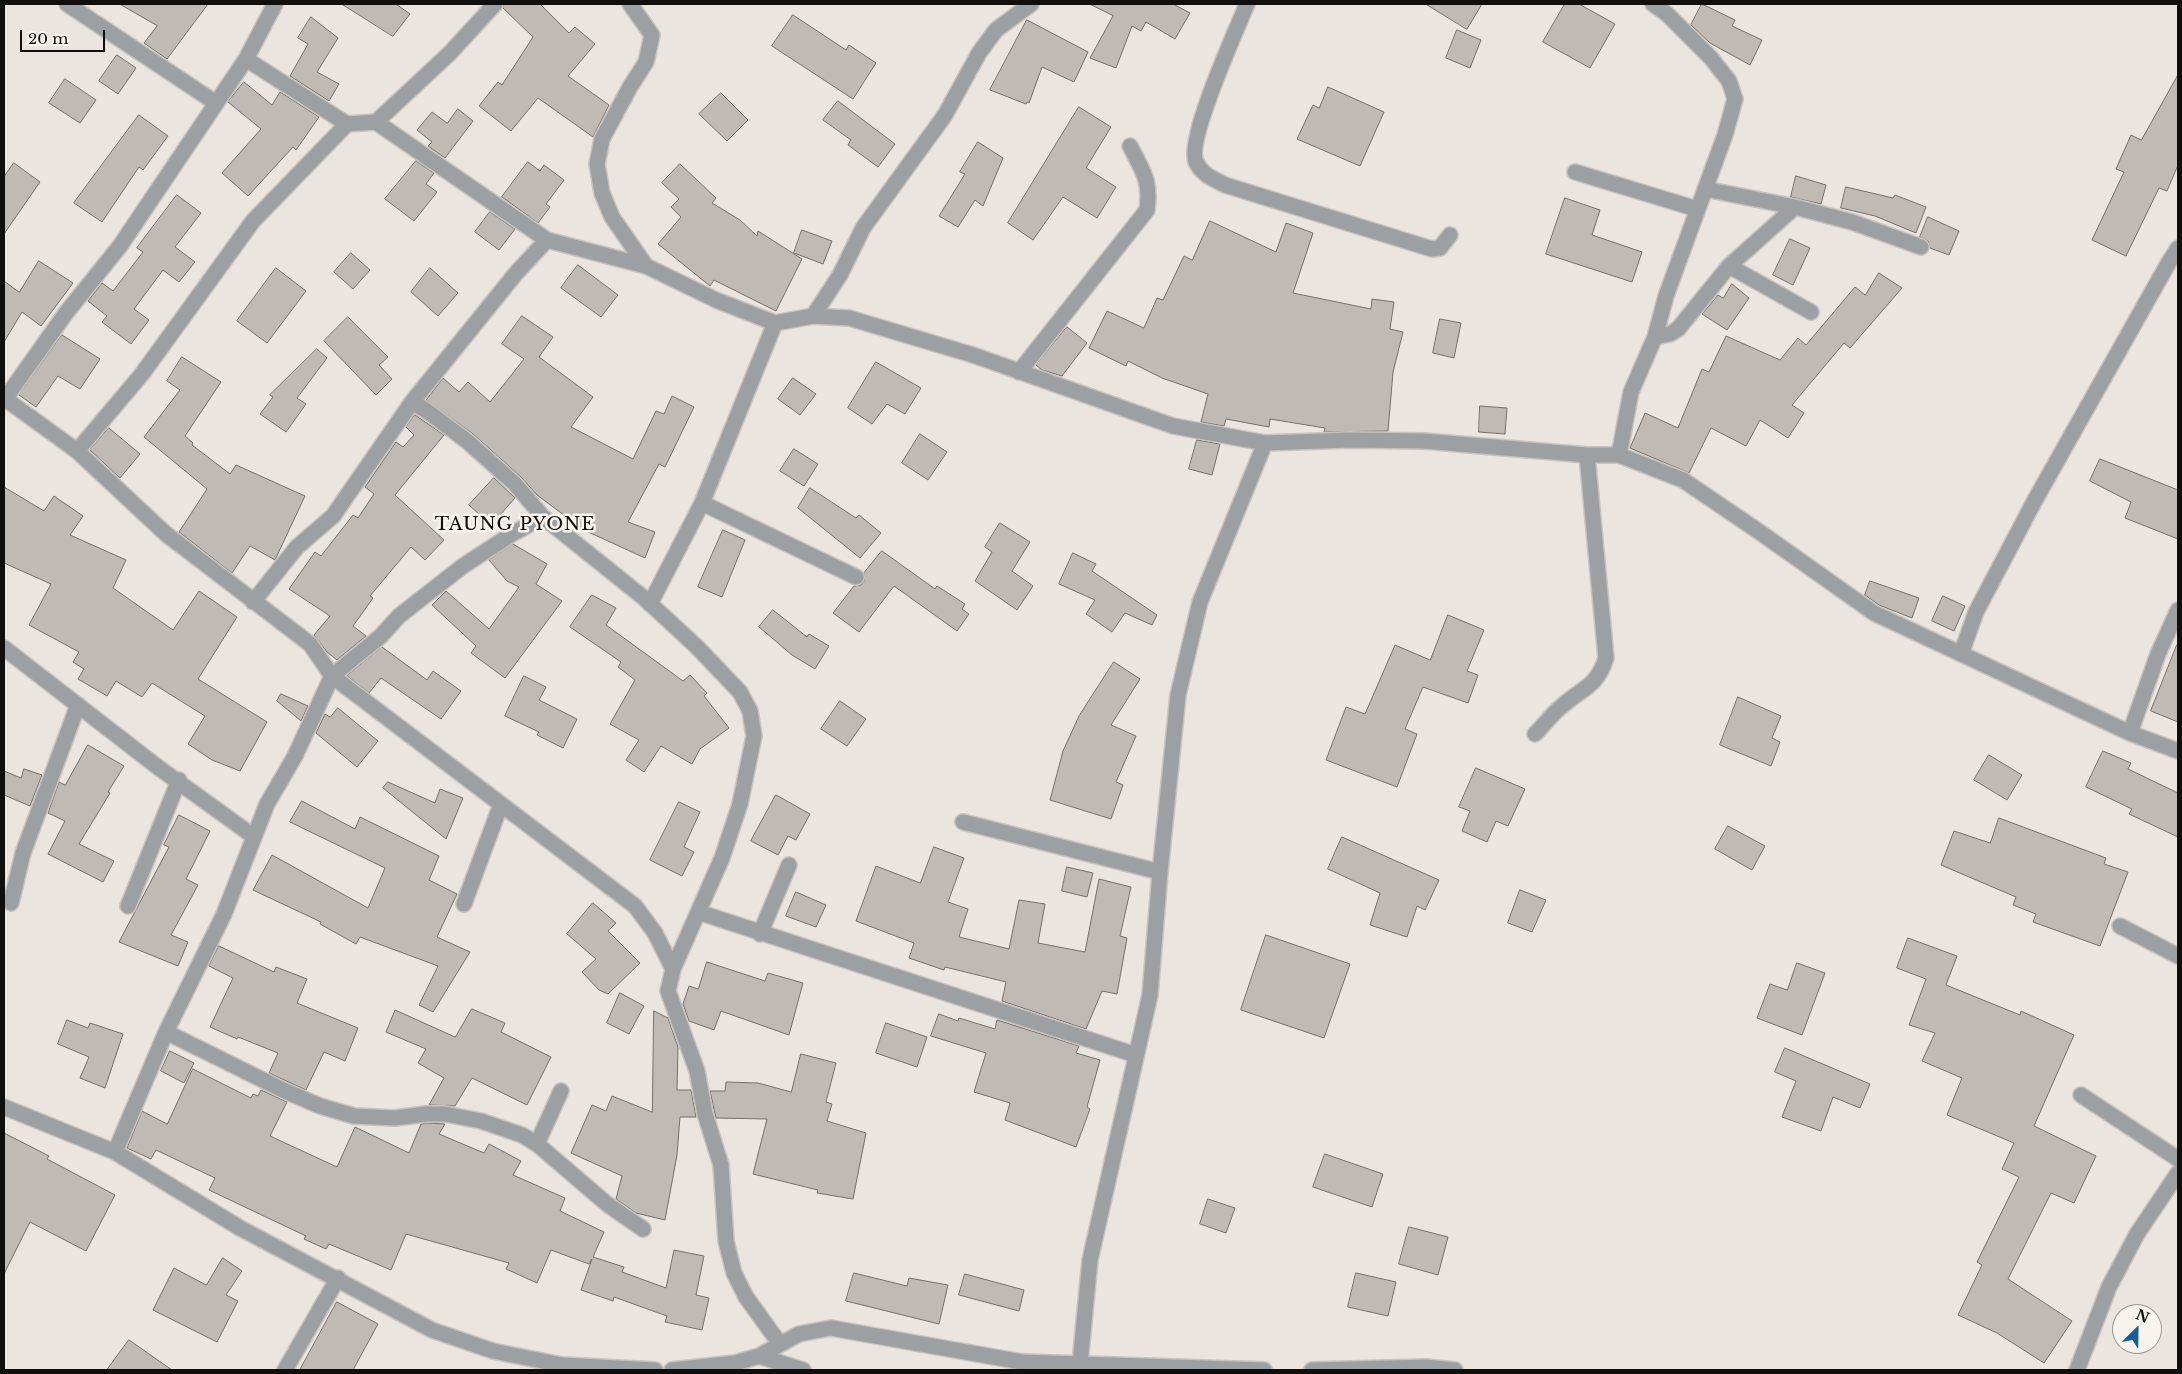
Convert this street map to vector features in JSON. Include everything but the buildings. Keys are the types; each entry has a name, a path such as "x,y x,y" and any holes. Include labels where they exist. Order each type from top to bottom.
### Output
{"street":[{"path":"67,4 216,103"},
{"path":"275,4 246,59 120,246 66,313 4,399 77,451 166,534 310,644 332,676 634,906 655,933 673,969"},
{"path":"376,122 450,53 495,4"},
{"path":"630,4 652,36 646,62 602,139 597,164 602,194 612,217 646,266"},
{"path":"813,316 840,274 863,228 945,115 979,53 996,30 1031,4"},
{"path":"1247,4 1200,122 1195,145 1195,161 1204,174 1225,185 1432,249 1440,248 1450,236"},
{"path":"1619,455 1631,392 1655,337 1666,296 1725,135 1735,98 1729,81 1711,58 1667,14 1653,4"},
{"path":"246,59 347,124 376,122 547,240 646,266 716,300 775,324 813,316 849,318 973,355 1173,426 1265,443 1349,440 1424,441 1587,455 1619,455 1683,480 1874,613 2130,733 2178,751"},
{"path":"77,451 142,374 253,221 347,124"},
{"path":"1019,372 1147,210 1149,191 1146,177 1130,146"},
{"path":"1575,172 1697,209"},
{"path":"1705,189 1795,207 1852,222 1921,248"},
{"path":"1655,337 1670,334 1678,329 1729,266 1795,207"},
{"path":"253,602 296,547 333,516 412,402 517,272 547,240"},
{"path":"1961,654 1976,612 2035,500 2178,248"},
{"path":"1729,266 1811,312"},
{"path":"650,604 702,503 775,324"},
{"path":"412,402 467,440 515,484 543,517 650,604 697,647 740,692 750,711 754,736 740,804 722,858 673,969 668,990 697,1071 705,1114 721,1165 726,1241 734,1273 746,1297 780,1344"},
{"path":"1080,1363 1090,1260 1150,995 1178,695 1200,602 1265,443"},
{"path":"1535,734 1562,705 1597,679 1602,673 1606,658 1587,455"},
{"path":"702,503 856,576"},
{"path":"115,1152 166,1032 224,914 253,836 268,804 295,756 332,676 381,636 399,616 462,566 543,517"},
{"path":"2130,733 2158,654 2178,610"},
{"path":"4,648 159,768 253,836"},
{"path":"11,903 23,853 78,705"},
{"path":"128,906 178,780"},
{"path":"464,904 501,804"},
{"path":"963,822 1160,872"},
{"path":"760,934 789,865"},
{"path":"698,912 760,934 1136,1055"},
{"path":"2120,926 2178,956"},
{"path":"166,1032 320,1106 354,1116 395,1118 426,1114 445,1114 481,1121 522,1135 537,1144 607,1204 642,1229"},
{"path":"537,1144 561,1091"},
{"path":"2081,1095 2178,1159"},
{"path":"4,1107 115,1152 240,1228 338,1278 432,1330 493,1352 562,1365 655,1370"},
{"path":"2077,1370 2109,1287 2137,1234 2178,1173"},
{"path":"285,1370 338,1278"},
{"path":"672,1370 734,1367 759,1356 799,1334 830,1328 1021,1366 1080,1363 1264,1370"},
{"path":"759,1356 803,1370"},
{"path":"1312,1370 1426,1367 1455,1370"}],"district":[{"name":"TAUNG PYONE","path":"515,525"}]}
